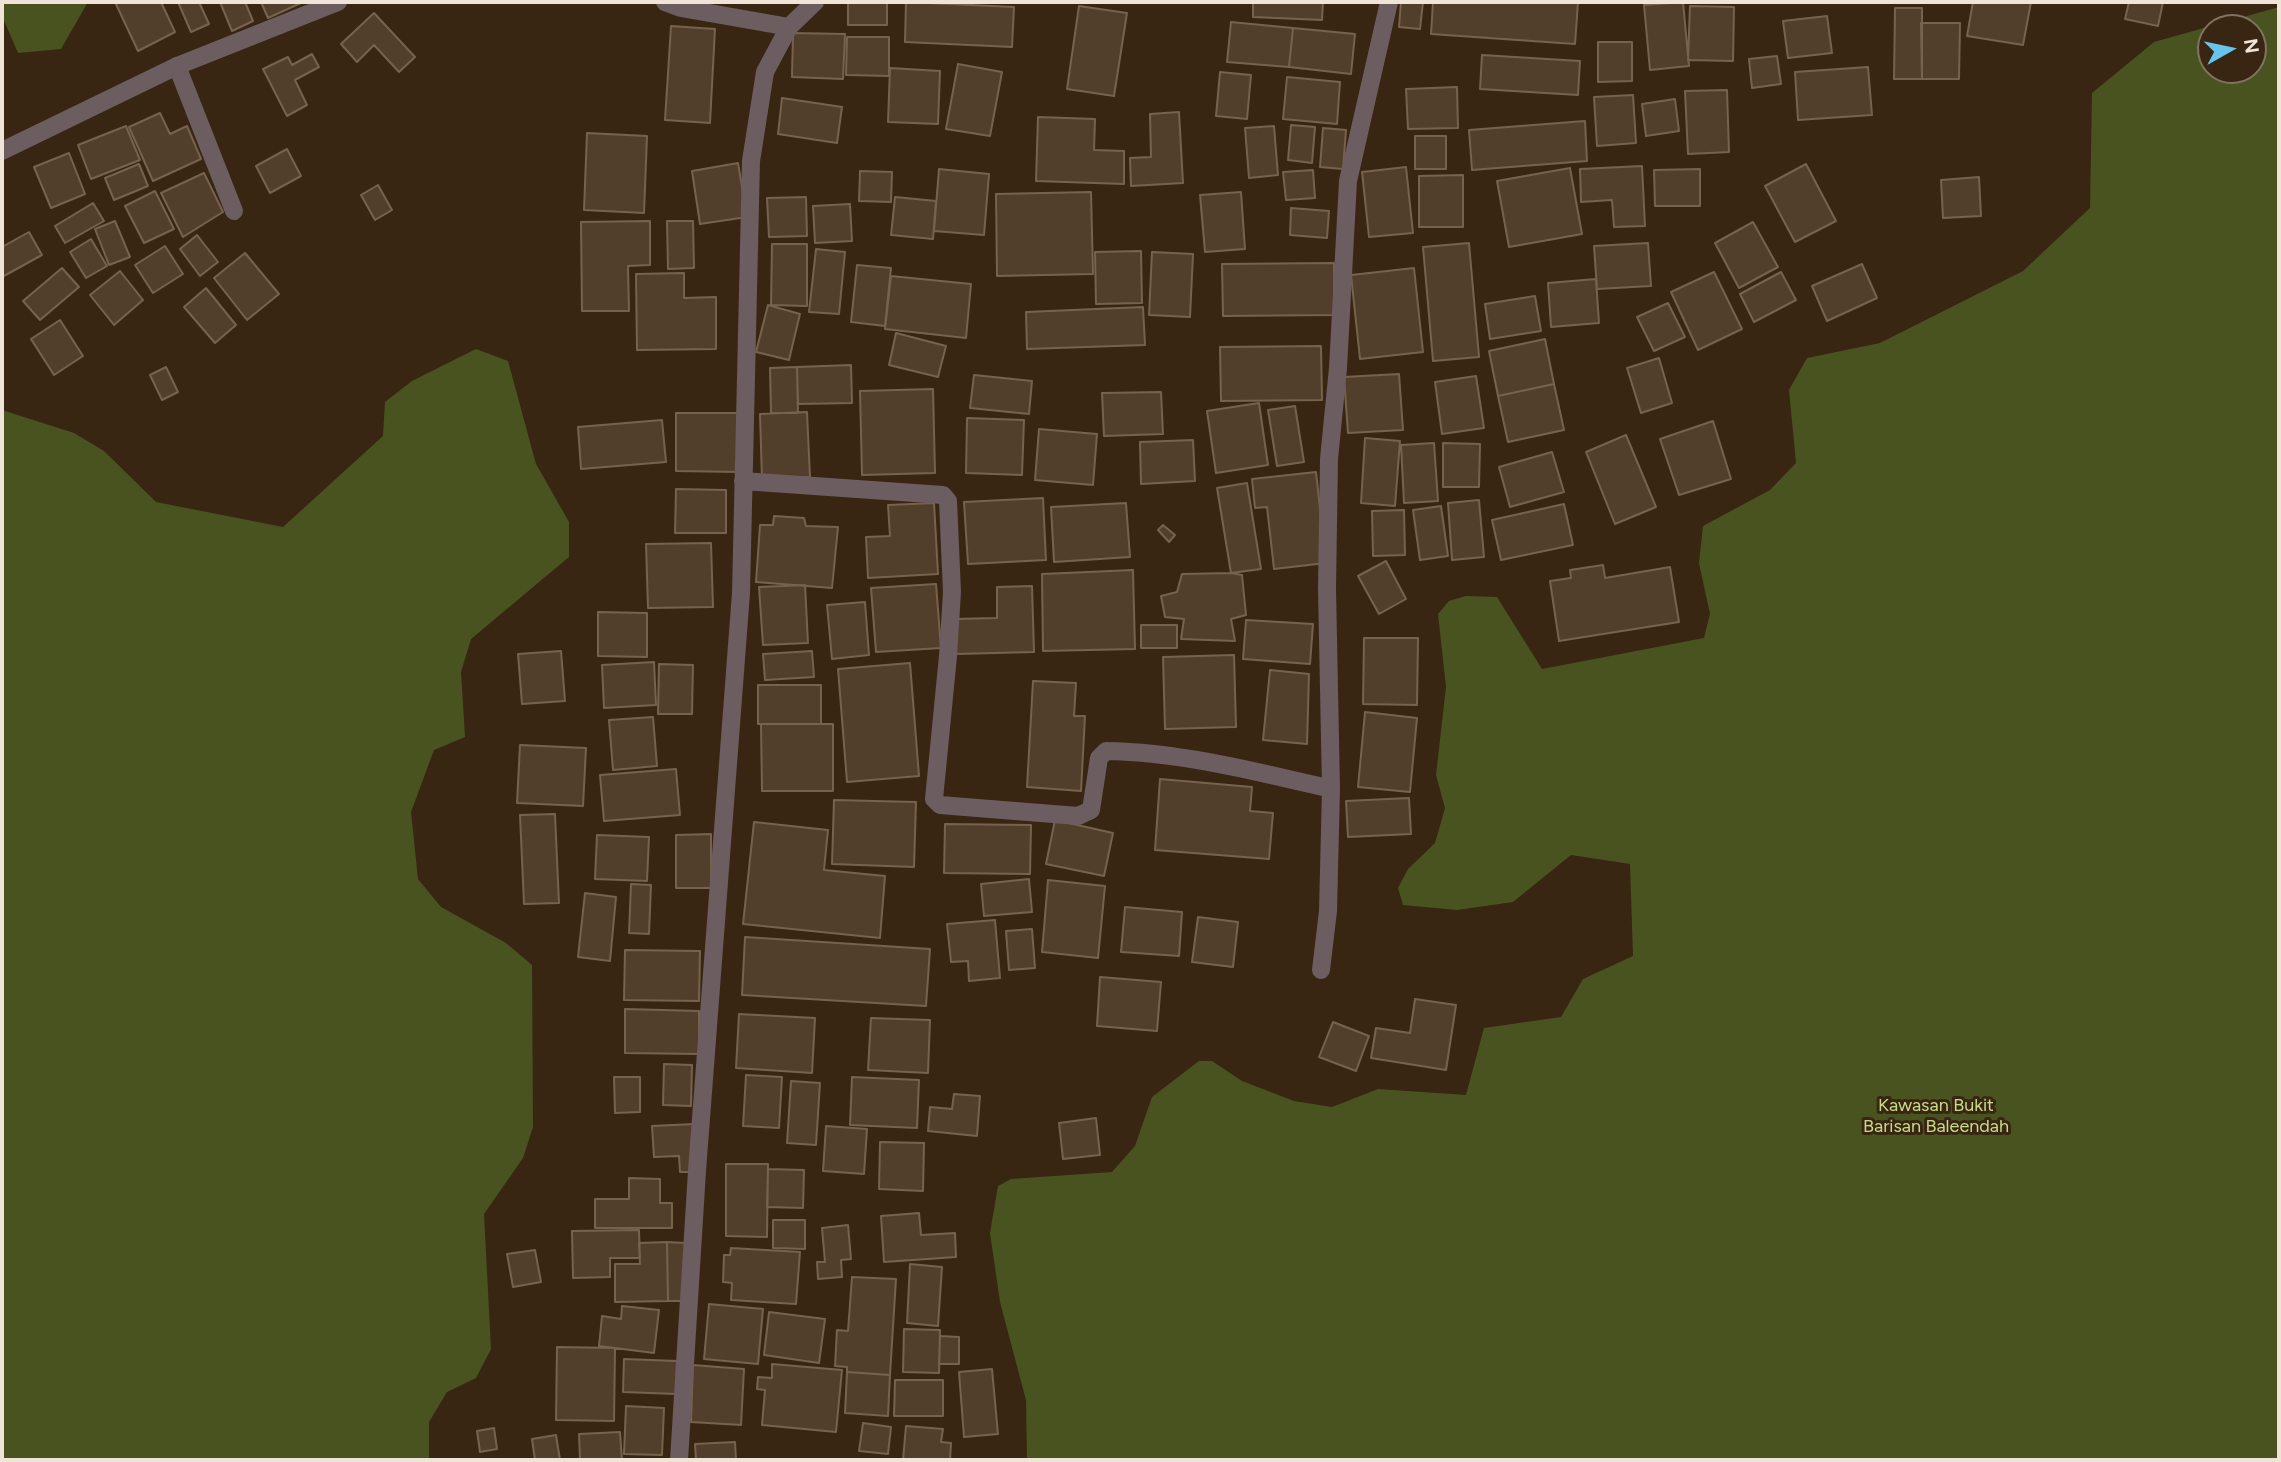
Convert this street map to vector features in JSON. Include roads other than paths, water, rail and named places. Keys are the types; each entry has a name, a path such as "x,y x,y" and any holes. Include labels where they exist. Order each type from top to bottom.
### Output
{"street":[{"path":"2,151 177,66 338,2"},
{"path":"665,2 681,8 789,27"},
{"path":"678,1460 741,593 751,161 765,72 789,27 815,2"},
{"path":"1321,970 1328,911 1331,789 1327,589 1329,459 1338,368 1348,181 1389,2"},
{"path":"177,66 234,211"},
{"path":"743,481 943,495 948,501 952,592 934,799 940,805 1078,816 1091,810 1099,758 1106,751 1131,751 1244,769 1331,789"}],"park label":[{"name":"Kawasan Bukit Barisan Baleendah","path":"1936,1116"}]}
